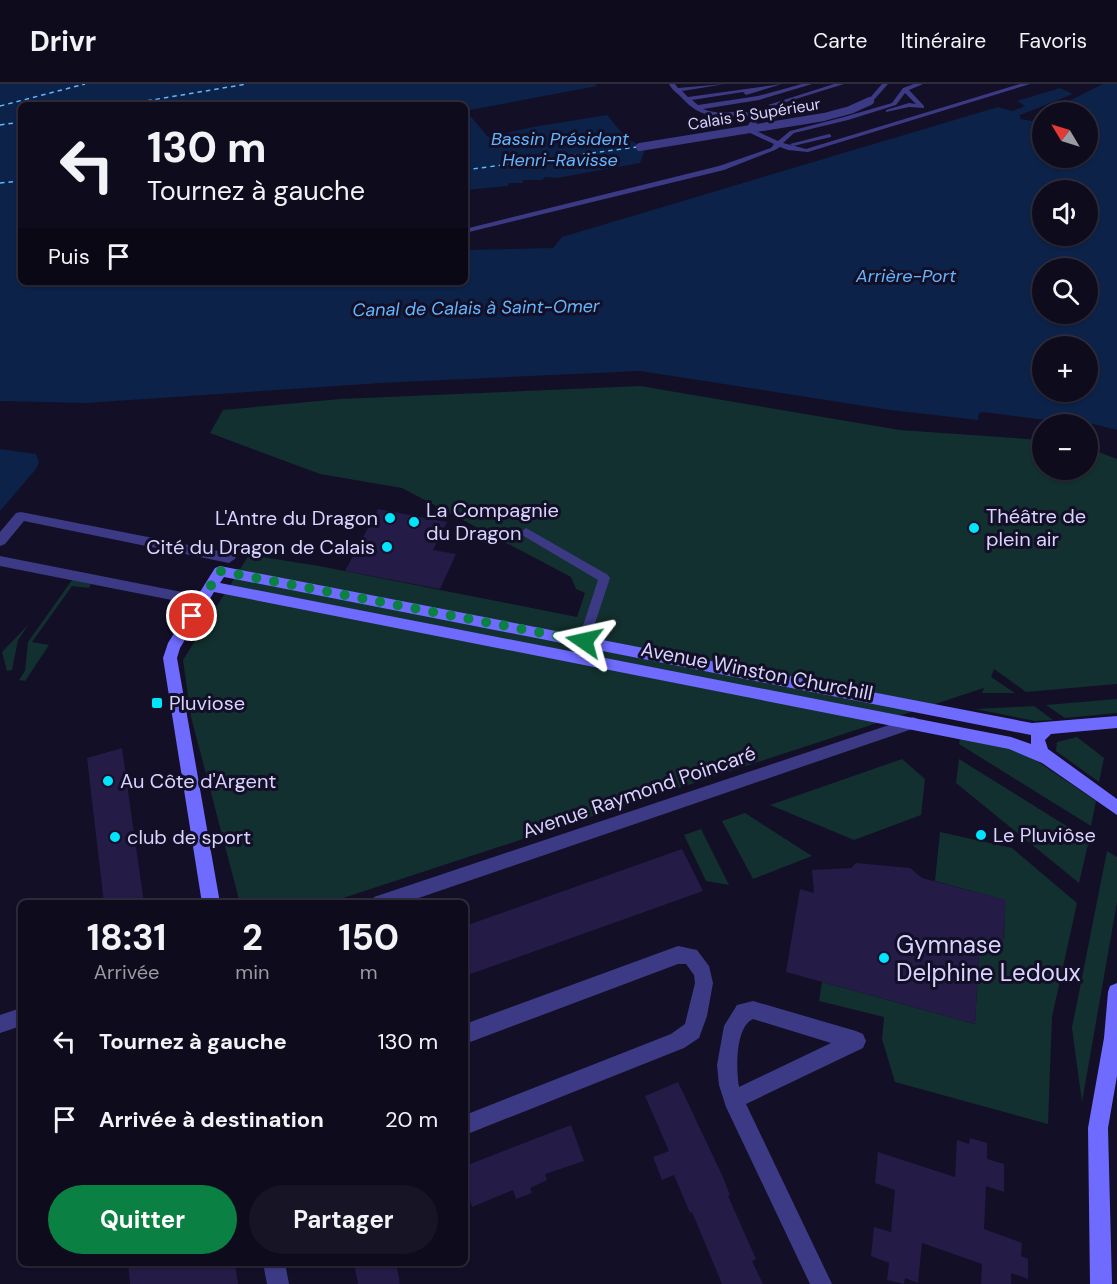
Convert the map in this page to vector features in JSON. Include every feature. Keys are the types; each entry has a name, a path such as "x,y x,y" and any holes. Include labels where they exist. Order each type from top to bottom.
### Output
{"street":[{"path":"0,541 21,516 229,558"},
{"path":"0,561 202,601"},
{"name":"Avenue Winston Churchill","path":"1117,722 1046,729 1010,725 220,571 211,586 1019,745 1045,757 1117,808"},
{"path":"210,900 170,658 173,647 211,586"},
{"name":"Avenue Raymond Poincaré","path":"389,900 913,723"},
{"path":"1045,757 1036,743 1038,735 1046,729"},
{"path":"468,1033 678,955 691,956 703,972 704,983 698,1016 692,1031 677,1041 468,1124"},
{"path":"1101,1284 1098,1128 1114,1038 1117,993"},
{"path":"733,1100 856,1041 753,1010 744,1012 733,1026 727,1065 733,1100 821,1284"},
{"path":"0,1024 18,1018"},
{"path":"1114,1038 1117,1065"},
{"path":"275,1266 278,1284"}],"lane":[{"path":"683,84 683,97"},
{"path":"683,97 704,84"},
{"path":"683,97 722,84"},
{"path":"683,97 735,84"},
{"path":"683,97 746,84"},
{"path":"683,97 759,84"},
{"path":"683,97 735,92 770,84"},
{"path":"683,97 742,94 779,84"},
{"path":"683,97 740,97 789,84"},
{"path":"683,97 756,97 799,84"},
{"path":"683,97 759,98 809,84"},
{"path":"820,84 767,103 759,118 751,125 750,131 764,133 779,143 806,151 931,115 944,108 1027,84"},
{"path":"767,103 830,84"},
{"path":"767,103 841,84"},
{"name":"Calais 5 Supérieur","path":"640,147 824,117 850,110 870,101 885,84"},
{"path":"779,143 792,132 894,104 905,89 920,84"},
{"path":"905,89 922,108"},
{"path":"683,97 708,114 753,114 759,118"},
{"path":"468,230 721,168 779,143 913,107 944,108"},
{"path":"779,143 794,147 922,108"},
{"path":"526,531 604,578 584,641"}],"green space":[{"path":"640,386 900,430 1032,439 1032,480 1098,480 1098,452 1117,459 1117,684 1026,692 994,669 991,677 1015,693 982,693 984,688 337,900 239,900 191,717 183,660 249,555 319,566 577,617 585,593 576,589 571,577 402,488 320,474 210,433 223,410 340,399"},
{"path":"72,580 91,584 89,588 72,586 32,642 49,645 25,681 19,680 25,671 28,642"},
{"path":"29,624 18,640 12,670 7,671 2,652"},
{"path":"1117,699 1117,713 1065,718 1046,705"},
{"path":"1034,706 1053,720 1035,721 975,709"},
{"path":"1077,737 1104,758 1099,782 1056,751 1057,742"},
{"path":"960,738 1011,747 1028,755 1096,801 1091,826 959,744"},
{"path":"902,759 925,779 921,815 854,840 770,805"},
{"path":"959,759 1089,840 1079,883 956,783"},
{"path":"745,813 812,856 753,879 722,821"},
{"path":"701,829 729,885 706,881 684,835"},
{"path":"940,832 1012,848 1077,903 1052,1017 1048,1124 895,1082 882,1039 884,1017 819,1001 822,982 975,1024 980,936 1004,938 1005,900 935,881"},
{"path":"1107,851 1117,857 1117,902 1082,1102 1072,1028"}],"water":[{"name":"Arrière-Port","path":"0,84 595,84 597,86 468,111 468,102 18,102 18,285 468,285 468,250 553,248 562,237 998,107 1012,111 1025,106 1017,101 1060,88 1073,94 1053,102 1032,102 1032,110 1020,115 1020,119 1032,121 1032,168 1098,168 1098,102 1066,102 1103,84 1117,84 1117,430 1098,425 1098,414 1032,414 1032,418 983,412 979,413 978,420 890,410 640,371 381,383 86,403 0,401"},
{"name":"Arrière-Port","path":"468,113 488,137 607,115 628,140 636,143 644,152 640,163 557,178 545,177 542,180 509,183 508,186 468,190"},
{"path":"0,449 36,454 39,462 36,469 0,511"}],"building":[{"name":"Cité du Dragon de Calais","path":"378,509 447,522 433,550 456,554 440,589 345,571"},
{"path":"122,748 144,900 104,900 87,758"},
{"path":"682,849 703,891 468,975 468,925"},
{"name":"Gymnase Delphine Ledoux","path":"856,863 910,868 922,878 1006,900 1003,943 980,936 975,1024 786,972 800,889 814,893 812,870 851,868"},
{"path":"678,1082 722,1175 730,1195 728,1196 756,1259 752,1261 763,1284 722,1284 674,1175 662,1180 653,1157 669,1151 645,1096"},
{"path":"571,1125 584,1161 545,1174 547,1180 530,1188 532,1193 516,1199 513,1190 472,1207 468,1193 468,1165"},
{"path":"970,1138 987,1143 987,1159 1004,1164 1004,1192 986,1186 984,1229 1022,1243 1021,1256 1028,1259 1028,1279 1011,1273 1011,1284 981,1284 982,1264 922,1243 918,1283 905,1278 904,1284 887,1280 889,1263 871,1256 874,1227 891,1232 895,1190 875,1183 878,1152 955,1177 957,1140 969,1144"},
{"path":"128,1266 235,1266 238,1284 130,1284"},
{"path":"355,1266 397,1266 400,1284 358,1284"}],"ferry route":[{"path":"0,106 85,84"},
{"path":"140,102 247,84"},
{"path":"0,125 18,122"},
{"path":"468,170 637,147"},
{"path":"0,183 18,181"}],"place":[{"name":"L'Antre du Dragon","path":"390,518"},
{"name":"La Compagnie du Dragon","path":"414,522"},
{"name":"Théâtre de plein air","path":"974,528"},
{"name":"Cité du Dragon de Calais","path":"387,547"},
{"name":"Pluviose","path":"157,703"},
{"name":"Au Côte d'Argent","path":"108,781"},
{"name":"Le Pluviôse","path":"981,835"},
{"name":"club de sport","path":"115,837"},
{"name":"Gymnase Delphine Ledoux","path":"884,958"}],"route":[{"path":"192,616 220,571 584,641"}],"water label":[{"name":"Bassin Président Henri-Ravisse","path":"560,149"},
{"name":"Canal de Calais à Saint-Omer","path":"476,308"}]}
